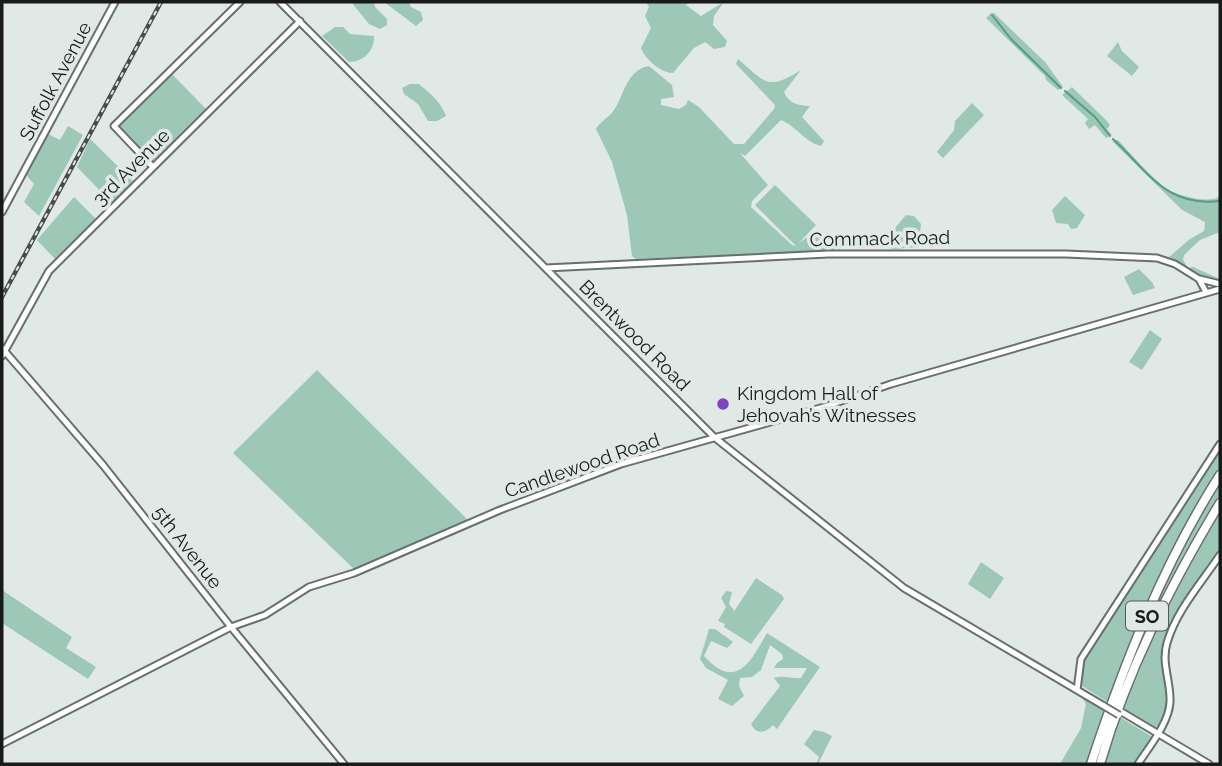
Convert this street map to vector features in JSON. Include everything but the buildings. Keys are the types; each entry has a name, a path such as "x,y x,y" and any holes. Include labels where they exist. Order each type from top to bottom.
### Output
{"highway":[{"name":"SO","path":"1091,764 1124,672 1158,591 1180,545 1220,475"},
{"name":"SO","path":"1100,764 1119,704 1144,644 1220,503"}],"street":[{"name":"Suffolk Avenue","path":"2,212 115,2"},
{"path":"153,167 114,126 240,2"},
{"name":"Brentwood Road","path":"280,2 714,437 904,588 1209,764"},
{"name":"3rd Avenue","path":"3,352 50,271 300,21"},
{"name":"Commack Road","path":"547,268 815,254 1032,253 1157,258 1175,264 1199,279 1220,286"},
{"path":"555,277 565,267"},
{"name":"Commack Road","path":"1191,275 1205,293"},
{"path":"1199,279 1205,293 1220,286"},
{"name":"Candlewood Road","path":"2,744 231,627 265,615 309,587 354,572 500,510 621,464 824,407 891,384 1205,293"},
{"name":"5th Avenue","path":"3,352 103,465 344,764"},
{"path":"1077,688 1079,665 1085,652 1220,444"},
{"path":"1138,764 1167,716 1170,703 1166,645 1182,611 1220,555"}],"green space":[{"path":"351,2 373,2 387,19 387,25 380,29 369,24"},
{"path":"384,2 409,2 411,7 421,12 423,20 416,26"},
{"path":"646,2 689,2 686,5 701,16 724,2 714,16 713,25 727,41 725,47 714,49 705,42 694,48 673,73 659,68 646,57 641,48 651,28 645,16 649,7"},
{"path":"991,13 1046,63 1063,87 1058,90 1046,80 986,18"},
{"path":"335,27 343,27 350,34 374,36 370,50 359,60 349,62 322,36"},
{"path":"1118,42 1122,51 1139,67 1132,76 1107,56"},
{"path":"738,59 767,81 781,81 801,70 784,92 794,103 810,106 802,117 824,141 821,146 815,144 781,120 745,156 740,153 768,185 752,201 751,207 796,246 755,205 775,185 816,225 799,243 819,229 841,250 636,259 632,256 627,215 612,162 596,129 612,113 635,73 649,66 672,85 674,97 661,99 661,105 679,109 686,105 688,100 699,107 734,144 744,144 775,105 736,64"},
{"path":"171,73 206,109 150,162 117,127"},
{"path":"419,84 427,91 438,102 446,116 437,121 428,121 418,104 404,94 402,88"},
{"path":"1072,87 1107,121 1110,125 1107,129 1112,135 1106,138 1095,125 1089,129 1085,123 1088,119 1062,95"},
{"path":"972,103 984,115 943,158 937,152 954,130 955,121"},
{"path":"68,126 83,135 39,216 24,202 34,184 26,175 48,134 60,140"},
{"path":"90,139 133,181 112,203 77,167"},
{"path":"1118,140 1169,190 1184,196 1209,200 1220,196 1220,232 1200,240 1184,255 1183,260 1188,268 1193,267 1220,281 1197,275 1169,257 1204,231 1205,222 1182,210 1112,141"},
{"path":"1065,196 1085,215 1077,228 1071,229 1068,224 1056,223 1052,210"},
{"path":"74,197 96,219 55,259 37,240"},
{"path":"906,215 914,216 921,224 919,247 892,249 885,240"},
{"path":"1139,269 1155,288 1133,295 1124,277"},
{"path":"1150,330 1162,339 1142,370 1129,362"},
{"path":"317,370 469,521 354,569 233,453"},
{"path":"1220,449 1220,471 1198,505 1109,703 1082,686 1082,664"},
{"path":"1220,480 1220,499 1119,699 1116,698 1164,587"},
{"path":"1220,507 1220,549 1174,619 1161,651 1166,708 1157,727 1153,728 1120,709 1161,613"},
{"path":"981,562 1004,578 990,599 968,584"},
{"path":"756,578 784,599 751,644 718,621 726,607 721,598 726,591 732,592 729,604 734,610 733,613"},
{"path":"2,590 72,637 66,648 96,667 88,679 2,623"},
{"path":"709,629 715,629 733,642 727,648 711,641 704,656 725,671 734,672 748,663 767,633 820,667 777,729 773,725 767,730 758,731 751,724 780,686 774,678 801,678 807,668 774,668 783,659 782,654 770,645 761,670 752,677 740,678 739,686 744,696 732,706 718,699 728,680 706,668 700,659"},
{"path":"1081,696 1107,710 1089,764 1060,764 1081,728 1086,704"},
{"path":"1118,716 1151,736 1136,764 1102,764"},
{"path":"814,730 832,736 818,764 819,757 804,744"}],"waterway":[{"path":"992,15 1011,39 1061,88"},
{"path":"1065,91 1095,117 1110,136"},
{"path":"1113,139 1148,175 1172,193 1201,202 1220,201"}],"railway":[{"path":"2,297 161,2"}],"place":[{"name":"Kingdom Hall of Jehovah’s Witnesses","path":"723,404"}]}
